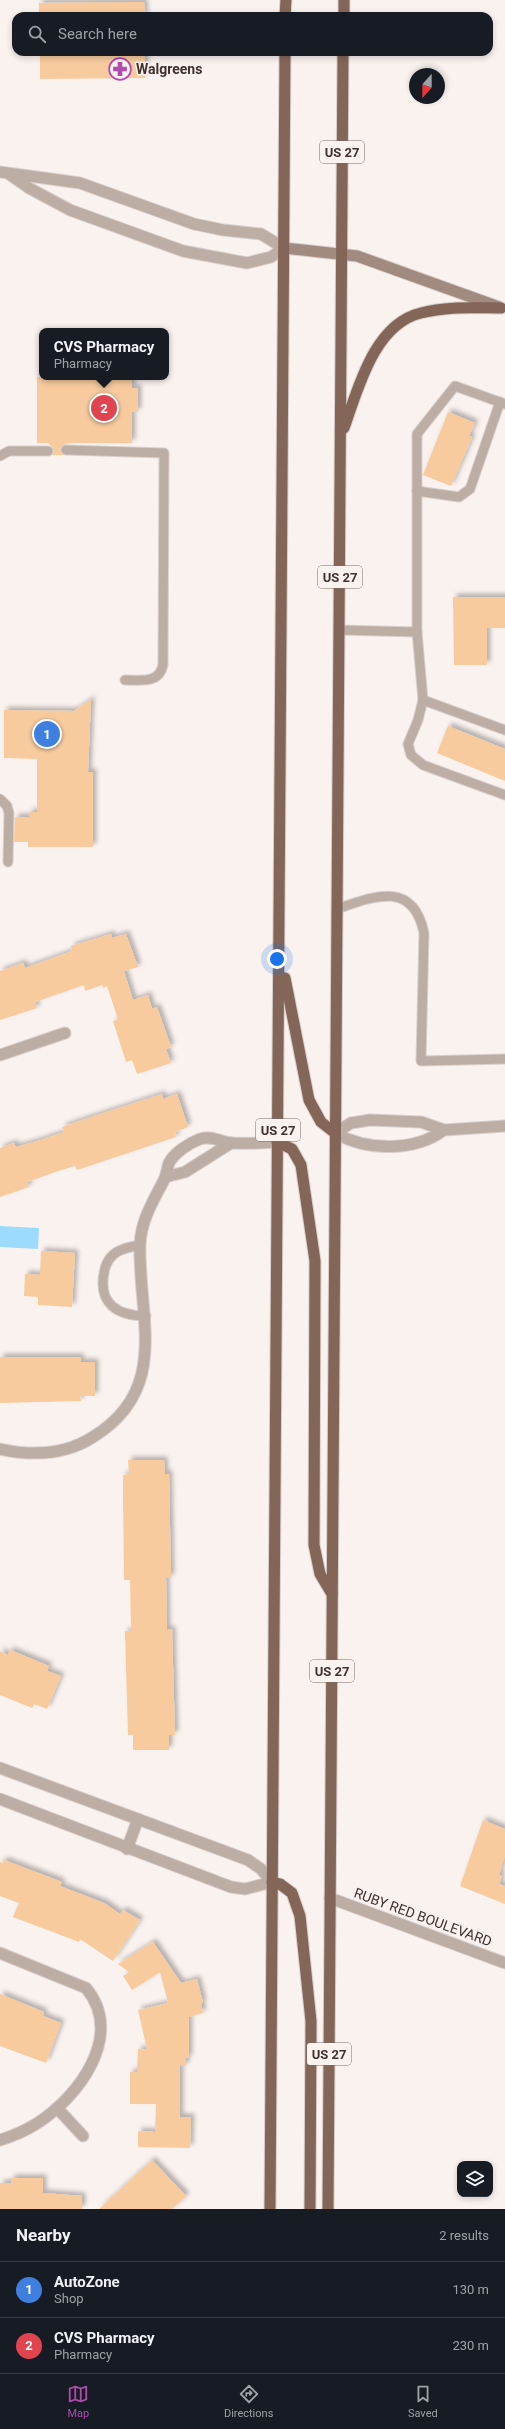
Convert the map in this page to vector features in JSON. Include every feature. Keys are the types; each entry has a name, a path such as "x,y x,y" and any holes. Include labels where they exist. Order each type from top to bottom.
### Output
{"highway":[{"path":"285,12 286,0"},
{"path":"344,0 344,12"},
{"name":"US 27","path":"270,2209 277,1142 280,956 285,56"},
{"name":"US 27","path":"328,2209 343,56"},
{"path":"341,436 366,368 383,339 400,324 419,313 448,308 503,309"},
{"path":"280,956 309,1100 321,1122 335,1133"},
{"path":"277,1142 288,1147 298,1156 304,1175 316,1278 314,1544 320,1574 332,1594"},
{"path":"272,1882 280,1884 292,1893 300,1916 311,2022 310,2209"}],"main road":[{"path":"284,248 341,253 372,260 503,309"}],"street":[{"path":"5,173 80,183 194,224 223,230 260,234 284,248 271,257 247,263 183,251 70,210 5,173"},
{"path":"0,1055 65,1033"},
{"path":"335,1133 351,1123 370,1120 421,1122 444,1130 505,1126"},
{"path":"335,1133 362,1144 407,1145 426,1140 444,1130"},
{"path":"0,1448 25,1453 60,1451 87,1441 111,1424 129,1402 141,1377 147,1345 140,1244 147,1213 173,1157 200,1139 219,1139 231,1143 277,1142"},
{"path":"165,1177 186,1172 231,1143"},
{"path":"0,1768 248,1860 261,1869 272,1882 245,1889 231,1888 0,1799"},
{"path":"127,1849 138,1819"},
{"name":"RUBY RED BOULEVARD","path":"330,1898 505,1963"},
{"path":"0,1953 86,1988 93,1996 101,2025 99,2047 96,2057 77,2087 57,2108 35,2125 0,2140"},
{"path":"57,2108 83,2136"}],"lane":[{"path":"417,491 459,496 470,488 503,403 455,386 416,434 417,632 423,700 418,720 408,744 411,755 422,765 505,795"},
{"path":"0,456 9,451 48,450"},
{"path":"66,450 164,453 163,665 160,673 154,678 126,680"},
{"path":"339,630 417,632"},
{"path":"423,700 505,730"},
{"path":"0,799 7,806 9,813 8,862"},
{"path":"337,909 378,896 395,895 409,903 421,918 424,933 421,1061 505,1059"},
{"path":"140,1244 113,1255 105,1269 103,1283 108,1302 119,1312 133,1316 146,1316"}],"water":[{"path":"0,1226 39,1228 38,1249 0,1247"}],"building":[{"path":"144,2 145,12 39,12 39,3"},
{"name":"Walgreens","path":"40,56 145,56 145,78 40,79"},
{"path":"37,377 39,377 39,380 132,380 132,388 138,388 138,412 132,412 132,443 66,443 60,449 64,455 52,455 53,448 48,443 37,443"},
{"path":"448,412 475,423 469,436 472,437 451,486 423,475"},
{"path":"453,597 505,597 505,628 487,628 487,665 454,665"},
{"path":"91,699 88,772 93,772 93,847 28,847 28,842 14,842 15,817 29,817 29,812 37,812 37,759 4,758 4,710 74,711"},
{"path":"448,726 505,749 505,781 437,753"},
{"path":"111,934 112,938 126,934 138,967 124,971 133,1000 148,995 152,1009 157,1007 171,1047 166,1049 171,1063 137,1074 132,1060 126,1062 113,1021 118,1019 107,986 103,988 102,985 85,991 84,985 35,1002 37,1008 0,1020 0,971 23,963 25,968 72,951 71,946"},
{"path":"162,1094 163,1099 177,1094 188,1127 175,1132 176,1137 77,1170 75,1166 61,1170 27,1182 29,1187 0,1197 0,1148 14,1143 16,1147 41,1140 64,1132 62,1127"},
{"path":"41,1251 75,1253 72,1307 38,1305 38,1297 24,1296 25,1274 40,1275"},
{"path":"0,1357 81,1357 80,1362 95,1362 95,1396 80,1396 81,1401 0,1403"},
{"path":"128,1460 164,1460 165,1474 169,1474 171,1578 166,1578 167,1630 172,1629 175,1735 169,1735 169,1750 133,1750 133,1735 128,1735 125,1631 131,1631 130,1580 124,1580 123,1475 129,1474"},
{"path":"10,1650 49,1666 47,1671 61,1676 47,1709 34,1704 32,1708 0,1695 0,1651 8,1655"},
{"path":"483,1820 505,1829 505,1855 499,1875 502,1876 499,1884 505,1886 505,1904 460,1886"},
{"path":"4,1860 62,1882 60,1886 104,1903 120,1914 123,1910 140,1920 113,1961 80,1939 79,1942 13,1917 19,1903 0,1896 0,1862 3,1863"},
{"path":"153,1942 181,1983 197,1979 203,2003 201,2003 203,2013 189,2017 189,2058 186,2058 186,2066 180,2066 180,2117 191,2117 190,2148 138,2147 138,2131 155,2132 156,2104 130,2104 130,2072 137,2072 138,2049 147,2050 138,2010 168,2003 160,1972 132,1990 123,1976 129,1972 118,1964"},
{"path":"0,1994 44,2012 43,2016 61,2023 46,2063 0,2046"},
{"path":"152,2160 186,2196 172,2209 99,2209"},
{"path":"11,2178 43,2178 43,2193 82,2196 82,2209 0,2209 0,2183 11,2183"}],"place":[{"name":"Walgreens","path":"120,69"},
{"name":"CVS Pharmacy","path":"104,408"},
{"name":"AutoZone","path":"47,734"}]}
